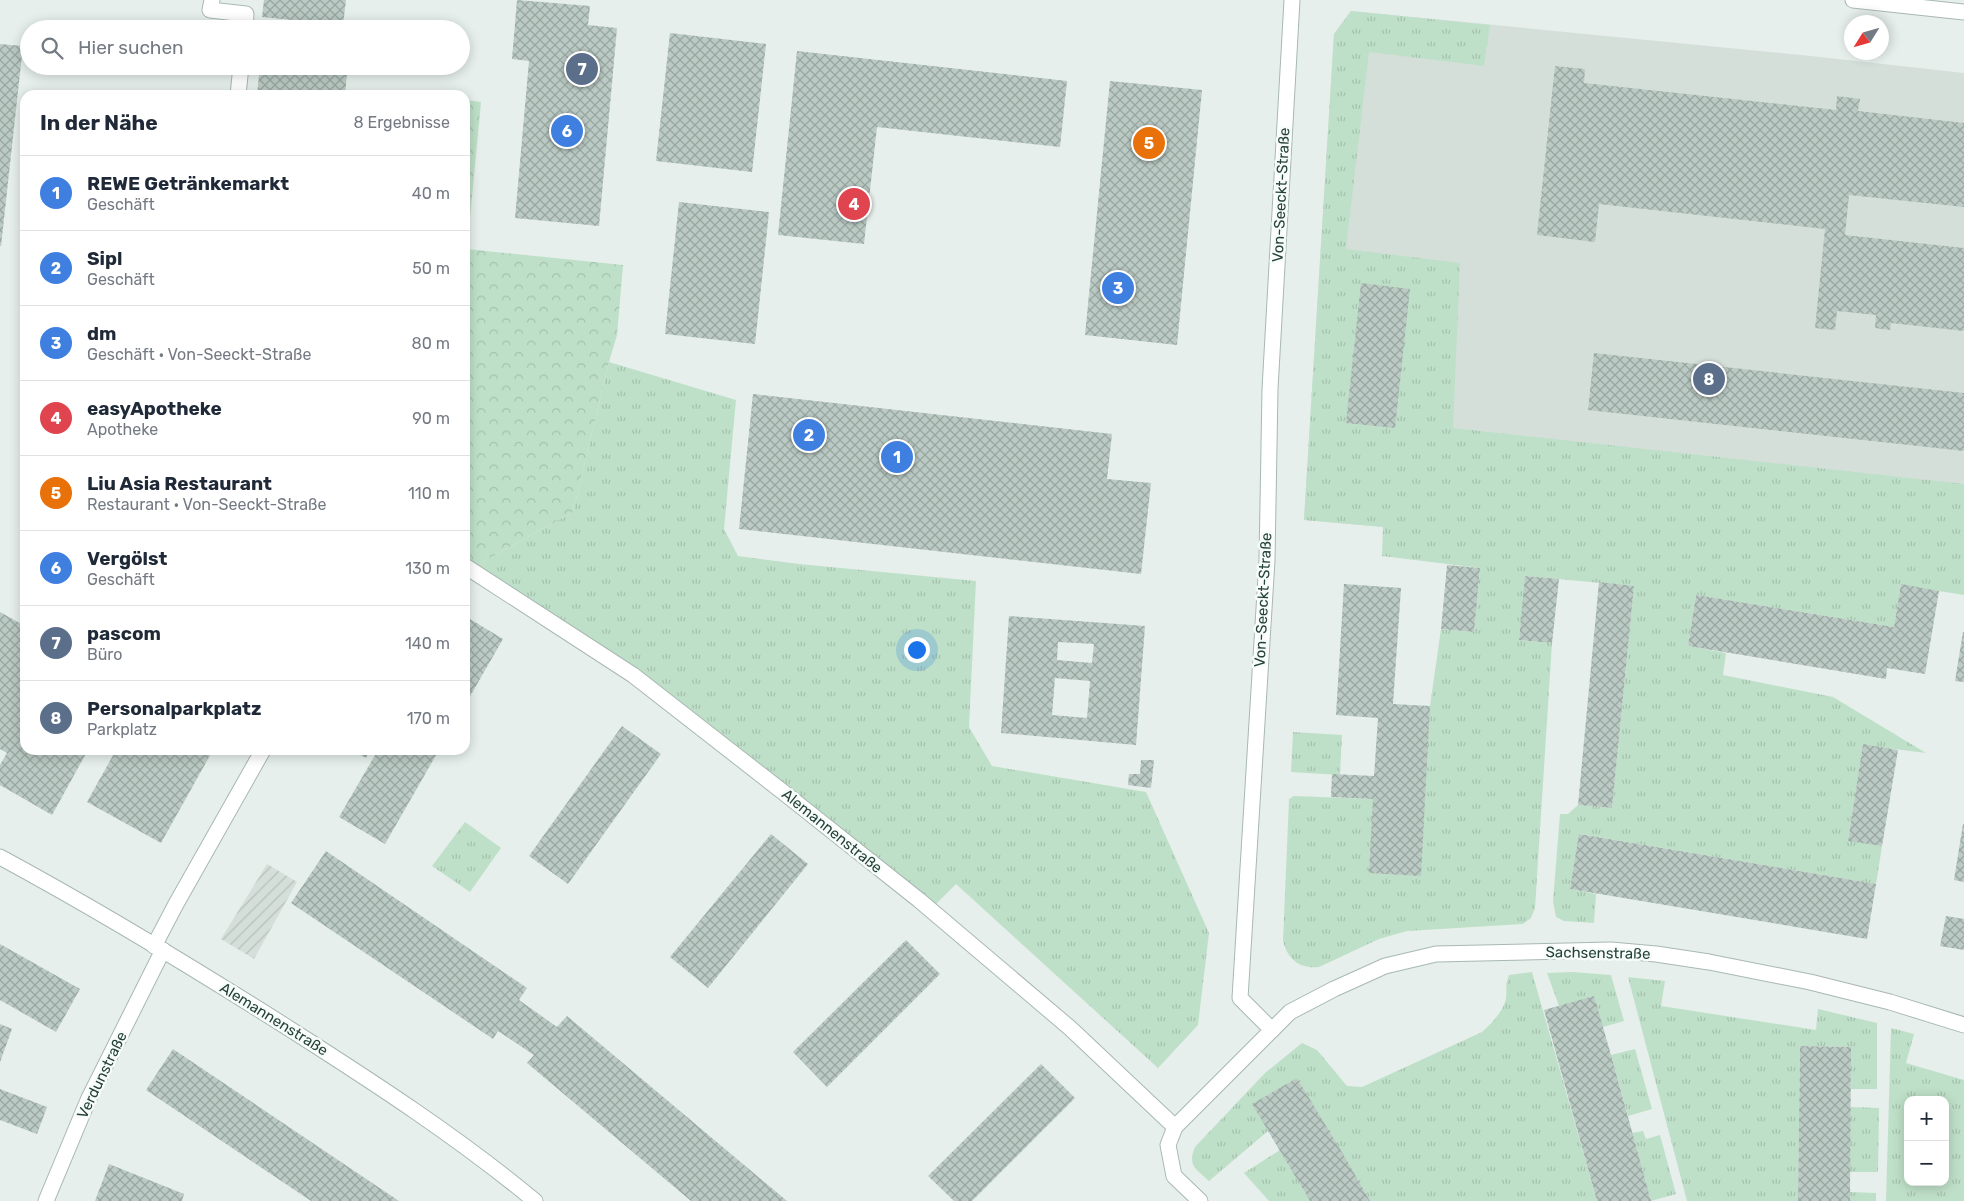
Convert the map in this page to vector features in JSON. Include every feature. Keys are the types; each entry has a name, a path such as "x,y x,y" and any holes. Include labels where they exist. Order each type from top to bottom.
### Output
{"street":[{"name":"Von-Seeckt-Straße","path":"1272,1030 1240,998 1267,560 1270,389 1292,0"},
{"path":"1853,0 1964,12"},
{"path":"211,5 246,14 246,20"},
{"path":"239,90 240,75"},
{"name":"Alemannenstraße","path":"470,569 633,674 790,798 919,900 1070,1028 1176,1127"},
{"name":"Verdunstraße","path":"46,1201 89,1098 159,948 176,904 260,755"},
{"name":"Alemannenstraße","path":"0,856 159,948 368,1079 512,1182 534,1201"},
{"name":"Sachsenstraße","path":"1272,1030 1290,1012 1334,989 1385,966 1436,954 1611,950 1656,954 1700,961 1810,982 1890,1002 1964,1025"},
{"path":"1200,1201 1174,1176 1168,1144 1176,1127 1272,1030"}],"shaded area":[{"path":"1351,11 1811,56 1964,73 1964,577 1304,520 1334,34"},
{"path":"267,864 297,882 254,959 221,939"}],"green space":[{"path":"1351,11 1490,25 1484,66 1369,52 1346,249 1460,263 1453,428 1964,484 1964,595 1901,585 1894,627 1696,595 1688,646 1726,653 1723,675 1833,697 1926,753 1863,745 1848,840 1882,846 1876,884 1580,834 1570,889 1596,894 1594,923 1564,921 1556,917 1553,901 1560,814 1568,814 1578,805 1612,808 1634,586 1526,576 1519,640 1552,643 1535,908 1531,918 1523,924 1407,931 1379,939 1319,967 1301,965 1288,953 1283,941 1289,799 1294,796 1373,799 1430,706 1441,629 1474,632 1480,568 1382,556 1383,527 1304,520 1334,34"},
{"path":"470,101 481,102 470,218"},
{"path":"470,249 623,265 617,335 573,512 470,569"},
{"path":"609,362 736,400 724,529 738,556 799,564 976,581 969,727 992,766 1146,792 1209,933 1198,1025 1158,1068 956,884 930,910 633,675 470,569 573,512"},
{"path":"1293,732 1342,735 1340,775 1291,772"},
{"path":"465,822 501,848 470,892 432,866"},
{"path":"1532,972 1597,1201 1370,1201 1297,1078 1253,1104 1268,1131 1209,1181 1194,1167 1192,1159 1195,1147 1265,1073 1302,1043 1317,1050 1347,1086 1362,1087 1482,1032 1502,1009 1506,999 1509,975"},
{"path":"1572,972 1611,975 1624,1021 1603,1027 1559,1006 1547,973"},
{"path":"1628,977 1665,981 1661,1006 1816,1030 1818,1009 1877,1023 1877,1089 1851,1089 1851,1047 1800,1046 1798,1201 1687,1201"},
{"path":"1891,1028 1914,1034 1906,1063 1964,1080 1964,1201 1886,1201"},
{"path":"1635,1049 1652,1109 1628,1116 1611,1055"},
{"path":"1850,1107 1879,1108 1878,1172 1850,1172"},
{"path":"1643,1131 1646,1139 1660,1135 1676,1194 1651,1201 1632,1133"},
{"path":"1280,1150 1310,1201 1269,1201 1244,1173"},
{"path":"1850,1192 1876,1193 1876,1201 1850,1201"}],"building":[{"path":"264,0 346,0 344,20 292,20 262,17"},
{"path":"517,0 590,6 588,25 617,28 599,226 515,218 529,61 512,59"},
{"path":"670,33 766,44 752,172 656,161"},
{"path":"0,44 20,46 20,73 0,246"},
{"path":"797,51 1067,81 1060,147 877,127 864,244 778,235"},
{"path":"1555,66 1585,69 1584,83 1836,110 1837,96 1860,99 1858,111 1964,123 1964,207 1849,195 1845,235 1964,248 1964,331 1891,323 1890,330 1875,328 1876,315 1837,311 1835,330 1815,328 1825,229 1599,204 1595,242 1537,235"},
{"path":"259,75 347,75 345,90 258,90"},
{"path":"1110,81 1202,90 1177,345 1085,335"},
{"path":"679,202 769,212 755,344 665,334"},
{"path":"1361,283 1410,289 1395,428 1346,423"},
{"path":"1594,353 1964,393 1964,451 1588,410"},
{"path":"753,394 1112,434 1107,479 1151,483 1141,574 739,529"},
{"path":"1447,565 1480,568 1474,632 1441,629"},
{"path":"1525,576 1559,579 1552,643 1519,640"},
{"path":"1599,582 1634,586 1612,808 1578,805"},
{"path":"1344,584 1401,588 1393,704 1430,706 1421,876 1369,873 1373,799 1331,797 1332,774 1374,776 1378,718 1336,715"},
{"path":"1901,584 1939,591 1925,674 1887,668 1886,679 1688,646 1696,595 1894,627"},
{"path":"0,612 20,623 20,755 85,755 52,815 0,785 0,765 7,753 0,749"},
{"path":"1009,616 1145,626 1136,745 1001,733","holes":["1058,642 1094,644 1092,663 1057,660","1055,678 1090,681 1087,718 1052,715"]},
{"path":"470,619 503,639 470,696"},
{"path":"1964,632 1964,682 1955,681"},
{"path":"622,726 661,754 568,884 529,856"},
{"path":"1863,744 1898,750 1882,846 1848,841"},
{"path":"113,755 210,755 161,843 87,802"},
{"path":"375,755 436,755 385,844 339,817"},
{"path":"1141,760 1154,760 1151,788 1128,785 1129,774 1140,774"},
{"path":"1964,824 1964,882 1954,880"},
{"path":"771,834 808,864 708,988 670,957"},
{"path":"1579,834 1876,884 1867,939 1570,889"},
{"path":"326,851 527,988 519,1000 557,1027 567,1016 787,1201 691,1201 527,1063 534,1055 498,1031 493,1039 291,903"},
{"path":"1946,916 1964,919 1964,950 1940,946"},
{"path":"906,940 940,974 827,1087 793,1052"},
{"path":"0,944 80,989 56,1032 0,1000"},
{"path":"1594,996 1651,1201 1597,1201 1544,1010"},
{"path":"0,1024 12,1029 0,1062"},
{"path":"1800,1046 1851,1047 1850,1201 1798,1201"},
{"path":"173,1049 399,1201 311,1201 146,1090"},
{"path":"1041,1064 1075,1098 972,1201 954,1201 928,1176"},
{"path":"1297,1078 1370,1201 1310,1201 1252,1104"},
{"path":"0,1089 47,1107 37,1134 0,1120"},
{"path":"109,1164 184,1194 182,1201 95,1201"}],"place":[{"name":"pascom","path":"582,69"},
{"name":"Vergölst","path":"567,131"},
{"name":"Liu Asia Restaurant","path":"1149,143"},
{"name":"easyApotheke","path":"854,204"},
{"name":"dm","path":"1118,288"},
{"name":"Personalparkplatz","path":"1709,379"},
{"name":"Sipl","path":"809,435"},
{"name":"REWE Getränkemarkt","path":"897,457"}]}
